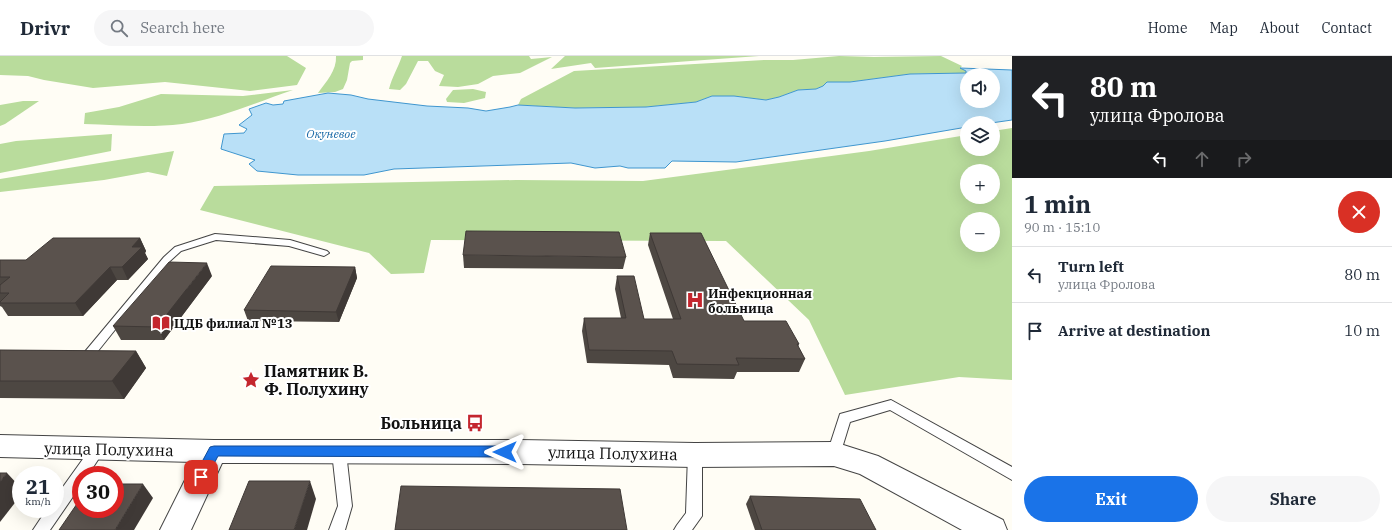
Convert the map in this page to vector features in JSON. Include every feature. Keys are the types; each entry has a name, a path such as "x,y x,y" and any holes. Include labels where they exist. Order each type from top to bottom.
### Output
{"street":[{"name":"улица Полухина","path":"0,446 214,451 520,452 695,455 834,454 868,464 992,530"},
{"path":"175,530 214,451"}],"lane":[{"path":"70,358 86,358 167,259 178,249 215,237 290,243 324,253"},
{"path":"834,454 845,418 891,405 1012,474"},
{"path":"41,530 98,449"},
{"path":"337,530 345,506 339,452"},
{"path":"682,530 694,516 695,455"}],"green space":[{"path":"0,56 287,56 306,68 297,85 250,91 165,82 93,88 28,76 0,75"},
{"path":"336,56 363,56 363,60 352,61 350,63 347,80 343,89 335,92 318,93 333,71"},
{"path":"402,56 529,56 531,59 552,57 520,73 493,76 478,84 458,87 439,86 444,75 435,71 428,61 418,61 406,84 400,90 389,89"},
{"path":"565,56 759,56 595,68 591,63 551,69"},
{"path":"839,56 941,56 962,66 960,68 960,73 910,74 850,82 827,82 823,86 816,89 798,90 766,100 734,96 712,96 696,102 646,107 575,108 518,105 521,99 574,71 764,60 793,60"},
{"path":"473,89 486,92 485,98 464,103 447,102 446,99 453,90"},
{"path":"293,90 238,110 196,122 145,126 84,124 85,113 119,107 161,94 243,96"},
{"path":"23,101 39,101 0,126 0,105"},
{"path":"1012,128 1012,380 959,377 845,395 809,320 726,241 431,240 424,273 391,274 369,253 200,210 214,186 516,180 643,181 869,151 960,136 960,156 1000,156 1000,130"},
{"path":"112,134 111,151 0,173 0,144 16,141"},
{"path":"174,151 167,176 148,172 104,180 0,192 0,179"}],"water":[{"name":"Окуневое","path":"1000,70 1012,70 1012,120 1000,122 1000,116 960,116 960,128 885,141 736,162 672,161 665,168 628,168 620,166 595,168 571,163 394,169 364,175 298,175 257,171 249,164 255,160 221,149 224,134 244,133 247,129 239,125 252,115 249,109 266,103 273,105 283,104 284,101 328,93 427,106 468,108 486,111 518,105 575,108 646,107 696,102 712,96 734,96 766,100 798,90 816,89 823,86 827,82 850,82 910,74 960,73 960,108 1000,108"}],"building":[{"path":"466,231 619,232 626,257 463,255"},
{"path":"650,233 701,233 744,321 786,321 799,344 797,344 805,359 736,358 739,365 677,364 672,351 589,350 584,318 626,318 617,276 634,276 644,319 681,319"},
{"path":"53,238 140,238 132,247 142,247 122,267 110,267 75,303 0,303 9,293 0,293 0,285 10,277 0,277 0,260 26,260"},
{"path":"169,262 207,263 157,327 113,326"},
{"path":"271,266 355,267 336,312 244,310"},
{"path":"0,350 136,351 112,381 0,381"},
{"path":"0,473 7,473 0,482"},
{"path":"249,481 310,481 294,530 229,530"},
{"path":"124,484 143,484 124,515"},
{"path":"401,486 620,489 627,530 395,530"},
{"path":"750,496 860,499 876,530 762,530"},
{"path":"72,511 72,518 122,518 115,530 59,530"}],"place":[{"name":"Инфекционная больница","path":"695,300"},
{"name":"ЦДБ филиал №13","path":"161,323"},
{"name":"Памятник В. Ф. Полухину","path":"251,380"},
{"name":"Больница","path":"475,423"}],"route":[{"path":"201,477 214,451 505,452"}]}
